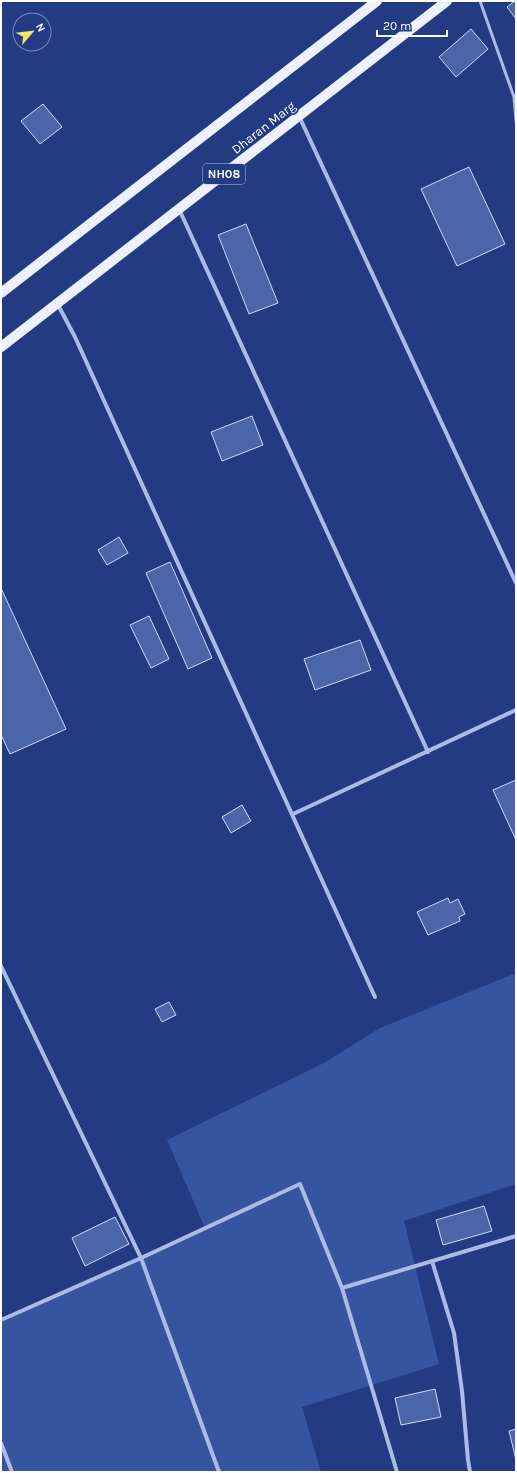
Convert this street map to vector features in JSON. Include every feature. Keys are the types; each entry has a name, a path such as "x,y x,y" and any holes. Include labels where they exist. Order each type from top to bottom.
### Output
{"main road":[{"path":"1,293 377,1"},
{"name":"Dharan Marg","path":"1,346 447,1"}],"street":[{"path":"299,116 516,583"},
{"path":"179,209 428,752"},
{"path":"57,303 74,337 376,997"},
{"path":"293,814 516,710"},
{"path":"1,966 141,1258 219,1472"},
{"path":"1,1320 141,1258 300,1184 342,1288 397,1472"},
{"path":"342,1288 516,1236"},
{"path":"432,1261 454,1333 462,1391 470,1472"},
{"path":"1,1442 12,1472"}],"lane":[{"path":"480,1 514,97 516,121"}],"shaded area":[{"path":"516,973 516,1184 404,1221 439,1364 302,1407 321,1472 1,1472 1,1320 205,1228 167,1140 324,1063 380,1028"}],"building":[{"path":"516,1 516,19 507,7"},
{"path":"471,29 488,49 456,77 439,57"},
{"path":"43,104 62,127 40,144 21,121"},
{"path":"469,167 505,244 457,266 421,189"},
{"path":"246,224 278,303 249,314 218,235"},
{"path":"252,416 263,445 222,461 211,432"},
{"path":"119,537 128,553 107,565 98,550"},
{"path":"170,562 212,658 188,669 146,573"},
{"path":"1,588 66,729 10,754 1,735"},
{"path":"149,616 169,659 151,668 130,625"},
{"path":"360,640 371,670 315,690 304,659"},
{"path":"516,780 516,840 493,790"},
{"path":"242,805 251,821 231,833 222,817"},
{"path":"448,898 450,903 458,899 465,914 459,917 460,921 428,935 417,912"},
{"path":"169,1002 176,1015 162,1022 155,1009"},
{"path":"484,1206 492,1231 443,1245 436,1220"},
{"path":"115,1217 129,1244 85,1266 72,1238"},
{"path":"435,1389 441,1417 401,1425 395,1398"},
{"path":"516,1429 516,1460 509,1431"}]}
